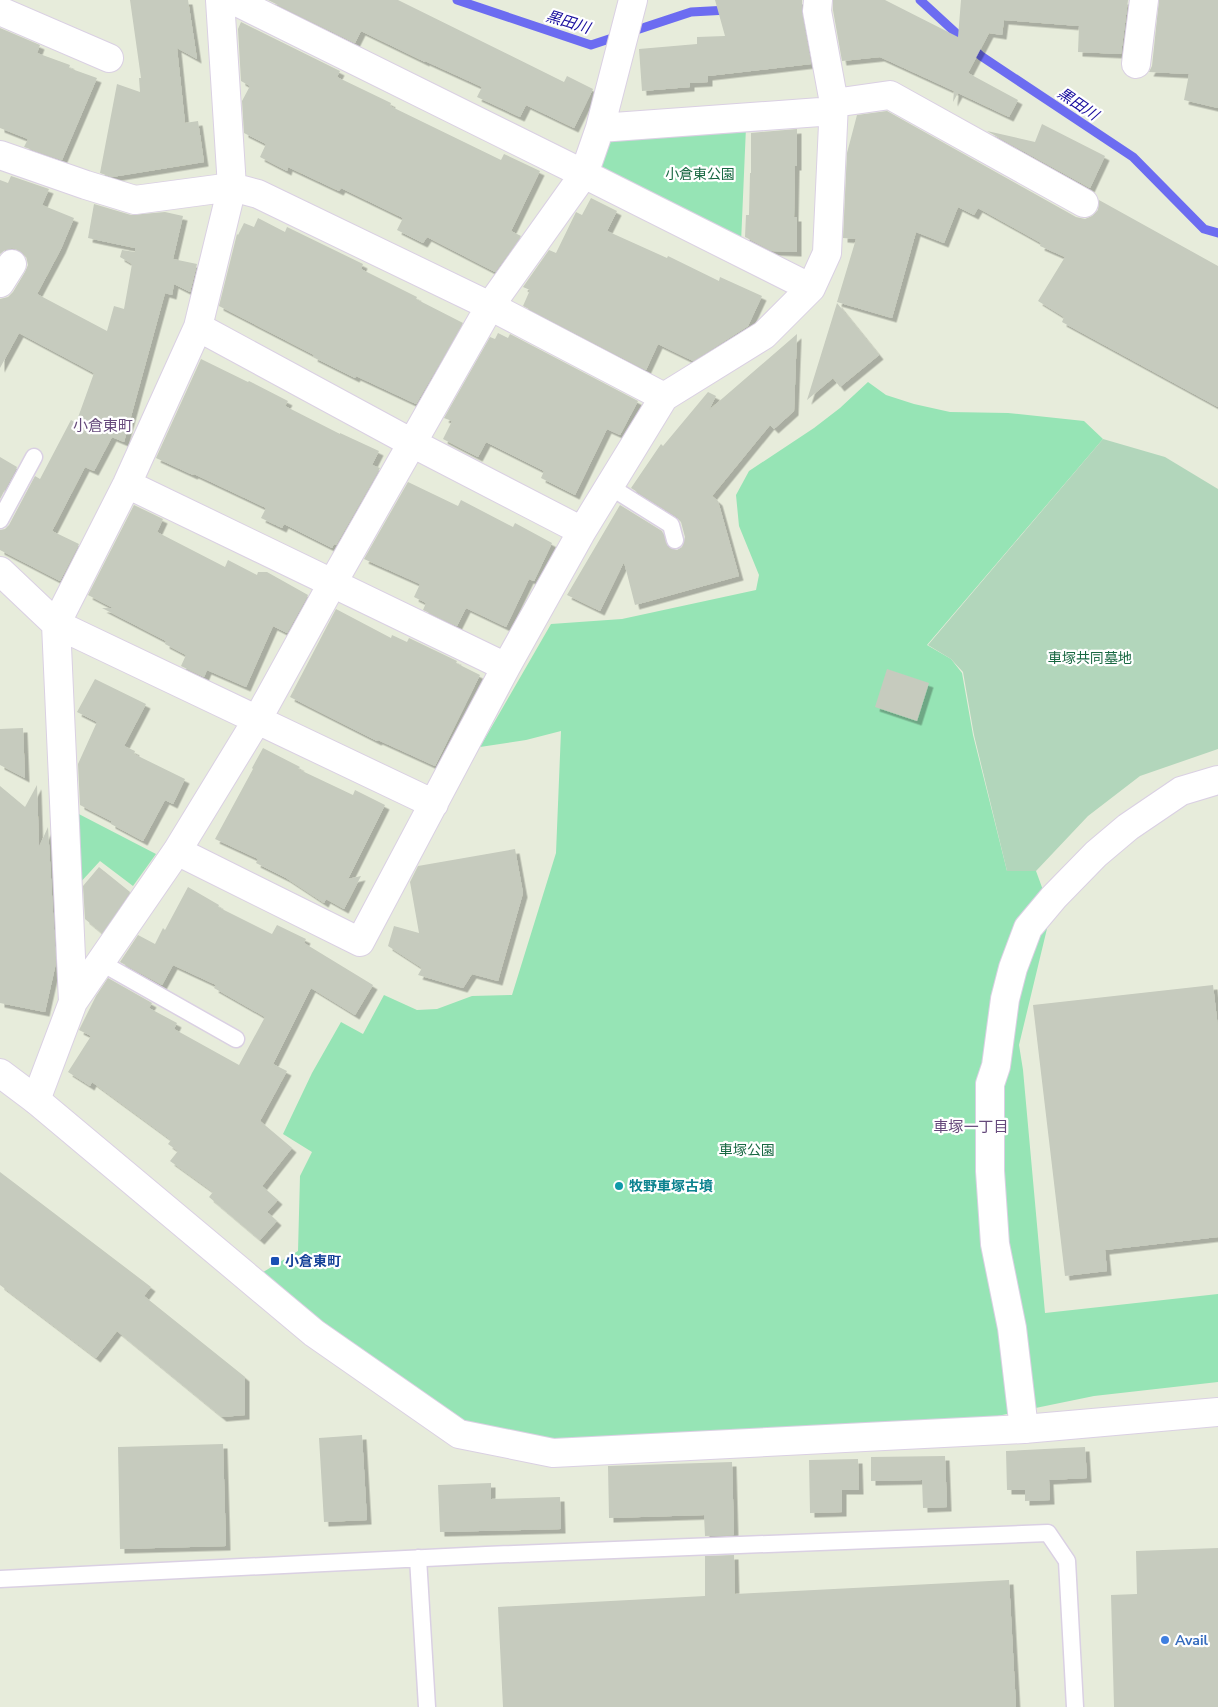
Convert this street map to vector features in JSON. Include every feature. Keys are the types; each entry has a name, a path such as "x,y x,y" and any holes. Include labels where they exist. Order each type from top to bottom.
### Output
{"street":[{"path":"72,1002 56,624 127,484 198,327 232,187 220,0"},
{"path":"233,0 811,288"},
{"path":"1136,64 1144,0"},
{"path":"177,851 360,942 506,667 582,531 664,397 764,335 811,288 827,253 834,107 817,11 818,2"},
{"path":"0,10 109,58"},
{"path":"36,1100 72,1002 177,851 257,720 490,306 584,174 600,128 631,10"},
{"path":"600,128 834,107 890,95 1084,203"},
{"path":"0,155 135,200 232,187 258,194 490,306 664,397"},
{"path":"198,327 412,443 582,531"},
{"path":"127,484 506,667"},
{"path":"0,571 56,624 434,804"},
{"path":"1024,1429 1012,1328 995,1244 990,1171 990,1084 996,1066 1004,999 1013,968 1028,928 1054,897 1096,854 1128,827 1181,792 1218,780"},
{"path":"0,1073 36,1100 314,1333 459,1434 553,1453 1024,1429 1218,1412"}],"lane":[{"path":"0,520 34,457"},
{"path":"609,486 671,525 675,540"},
{"path":"100,962 236,1039"},
{"path":"0,1579 418,1558 1048,1534 1067,1561 1075,1707"},
{"path":"418,1558 427,1707"}],"green space":[{"name":"小倉東公園","path":"746,127 741,243 595,172 611,136"},
{"name":"車塚公園","path":"868,382 886,395 914,404 950,412 1008,413 1084,421 1103,439 927,645 951,659 962,673 973,735 1007,871 1036,871 1051,912 1019,1045 1023,1070 1045,1313 1218,1294 1218,1382 1094,1396 953,1425 553,1443 459,1434 250,1280 298,1251 300,1176 312,1152 283,1134 312,1073 341,1022 363,1034 384,995 417,1010 437,1009 472,996 512,995 556,853 561,731 526,740 480,747 551,624 622,619 756,590 759,575 739,526 736,495 749,471 814,428 840,408"},
{"name":"車塚共同墓地","path":"1103,439 1165,457 1218,489 1218,749 1140,776 1088,816 1036,871 1007,871 974,735 963,672 951,659 928,645"},
{"path":"73,811 156,854 133,886 100,861 78,885"}],"building":[{"path":"130,0 188,0 197,59 177,48 185,123 198,121 204,162 112,177 100,173 117,84 140,92 139,78 141,78"},
{"path":"268,0 398,0 564,82 567,76 593,89 574,128 526,105 520,117 477,97 482,87 361,31 355,43"},
{"path":"715,0 802,0 802,14 811,64 708,76 708,82 690,83 690,87 642,91 639,49 697,44 697,37 725,36"},
{"path":"833,0 885,0 958,37 961,0 1128,0 1121,54 1078,52 1079,26 1004,20 1002,35 989,33 968,73 1018,100 1009,117 958,93 953,102 954,91 880,57 842,61"},
{"path":"1159,0 1218,0 1218,108 1184,100 1189,74 1149,72 1152,66"},
{"path":"241,22 340,71 337,77 391,103 390,106 501,160 504,154 540,171 511,231 521,236 495,272 427,237 423,243 397,230 403,218 341,188 339,191 288,167 287,171 260,157 266,144 244,133 242,101 250,86 241,81 238,29"},
{"path":"0,28 40,45 37,53 70,65 69,68 97,78 62,160 24,147 28,139 0,128"},
{"path":"887,111 1076,217 1085,219 1092,216 1098,210 1099,200 1218,266 1218,407 1062,322 1064,317 1038,301 1065,257 1040,246 1041,243 978,208 974,215 958,207 944,243 916,232 892,318 837,302 856,239 843,238 847,153 857,115"},
{"path":"1042,124 1105,156 1090,188 987,131 1035,142"},
{"path":"797,129 794,217 797,217 797,252 772,251 745,237 746,215 749,215 751,133"},
{"path":"11,176 49,189 42,205 74,218 61,249 37,294 107,331 114,306 124,309 132,264 120,257 122,250 135,252 135,248 88,238 94,204 131,215 165,212 183,216 173,259 197,264 190,292 174,284 172,295 165,293 124,442 112,437 94,471 85,467 52,531 79,544 60,581 0,550 0,530 5,529 9,525 35,476 40,479 71,420 76,423 94,373 19,333 0,368 0,299 8,297 13,292 28,265 26,256 20,251 12,248 0,254 0,180 8,183"},
{"path":"591,198 617,211 607,231 667,258 668,256 719,281 720,277 762,296 748,326 693,361 658,344 646,370 523,306 530,290 523,287 549,250 556,253 576,212 582,215"},
{"path":"258,218 285,232 287,227 363,264 361,269 463,323 416,404 356,376 355,378 219,306 237,234 244,223 254,227"},
{"path":"837,303 879,355 840,387 833,378 807,400"},
{"path":"498,333 508,338 510,334 638,401 620,435 607,429 575,495 541,478 544,471 486,442 478,457 443,439 452,421 444,418 490,337 495,339"},
{"path":"797,334 794,411 774,429 770,425 712,496 718,501 739,576 635,605 624,562 600,611 567,595 620,505 662,531 668,547 677,550 682,547 685,537 681,522 677,517 631,488 661,444 663,446 708,392 716,396 709,410"},
{"path":"201,359 288,401 285,406 340,434 379,451 372,465 380,468 336,545 334,544 332,548 284,524 282,528 261,518 266,508 156,458"},
{"path":"0,457 17,467 0,499"},
{"path":"408,482 458,506 461,500 513,527 515,523 552,543 534,581 529,579 506,627 466,608 457,626 423,610 426,603 414,597 420,584 364,559"},
{"path":"134,505 163,519 157,532 225,567 228,560 257,575 258,572 267,572 308,595 287,633 273,626 246,687 207,670 204,677 181,666 186,655 165,644 166,641 102,608 113,608 88,595"},
{"path":"336,609 391,638 392,635 407,642 409,638 457,661 456,663 480,675 435,766 377,741 290,697"},
{"path":"887,669 929,683 917,721 875,707"},
{"path":"95,679 146,704 124,746 135,751 134,754 185,779 173,804 165,800 143,841 80,805 78,764 97,722 77,712"},
{"path":"23,728 25,778 0,765 0,729"},
{"path":"263,748 300,767 298,769 353,795 355,790 385,805 348,879 361,876 344,909 326,899 324,903 286,878 256,863 258,859 215,839"},
{"path":"37,785 39,847 48,827 56,963 45,1012 0,1003 0,786 25,807"},
{"path":"515,849 523,893 498,981 472,974 463,988 418,975 422,968 388,946 394,926 419,933 410,882 418,866"},
{"path":"99,867 130,892 102,933 85,919 83,886"},
{"path":"188,887 219,905 218,907 272,934 277,925 306,939 304,943 373,985 355,1015 311,988 273,1064 287,1071 260,1121 292,1148 262,1186 278,1200 267,1212 277,1221 260,1240 209,1197 213,1192 170,1161 178,1151 168,1144 171,1140 92,1082 90,1086 68,1072 91,1036 79,1030 96,996 108,978 152,1003 149,1008 177,1023 174,1029 239,1065 265,1017 214,988 216,985 173,965 162,985 120,962 138,935 155,944 163,928 165,930"},
{"path":"1213,985 1218,1028 1218,1237 1105,1250 1107,1271 1065,1276 1033,1005"},
{"path":"0,1172 151,1287 144,1296 245,1377 245,1415 222,1417 117,1331 96,1358 0,1285"},
{"path":"362,1435 367,1520 324,1522 319,1438"},
{"path":"223,1444 226,1546 120,1549 118,1447"},
{"path":"1085,1447 1087,1478 1049,1480 1050,1500 1025,1501 1025,1490 1007,1490 1006,1451"},
{"path":"945,1456 947,1507 923,1508 922,1480 871,1481 871,1457"},
{"path":"858,1459 859,1490 842,1490 842,1512 810,1513 809,1460"},
{"path":"732,1462 734,1535 705,1536 704,1515 609,1518 608,1466"},
{"path":"491,1483 491,1499 560,1497 561,1529 440,1532 438,1485"},
{"name":"Avail","path":"1218,1548 1218,1707 1114,1707 1111,1595 1137,1594 1136,1551"},
{"path":"734,1555 735,1594 1009,1580 1016,1707 503,1707 498,1607 705,1596 705,1556"}],"waterway":[{"name":"黒田川","path":"457,0 591,45 691,12 728,10"},
{"name":"黒田川","path":"920,0 981,56 1133,157 1204,229 1218,233"}],"place":[{"name":"牧野車塚古墳","path":"619,1186"},
{"name":"小倉東町","path":"275,1261"},
{"name":"Avail","path":"1165,1640"}],"district":[{"name":"小倉東町","path":"103,426"},
{"name":"車塚一丁目","path":"971,1127"}]}
